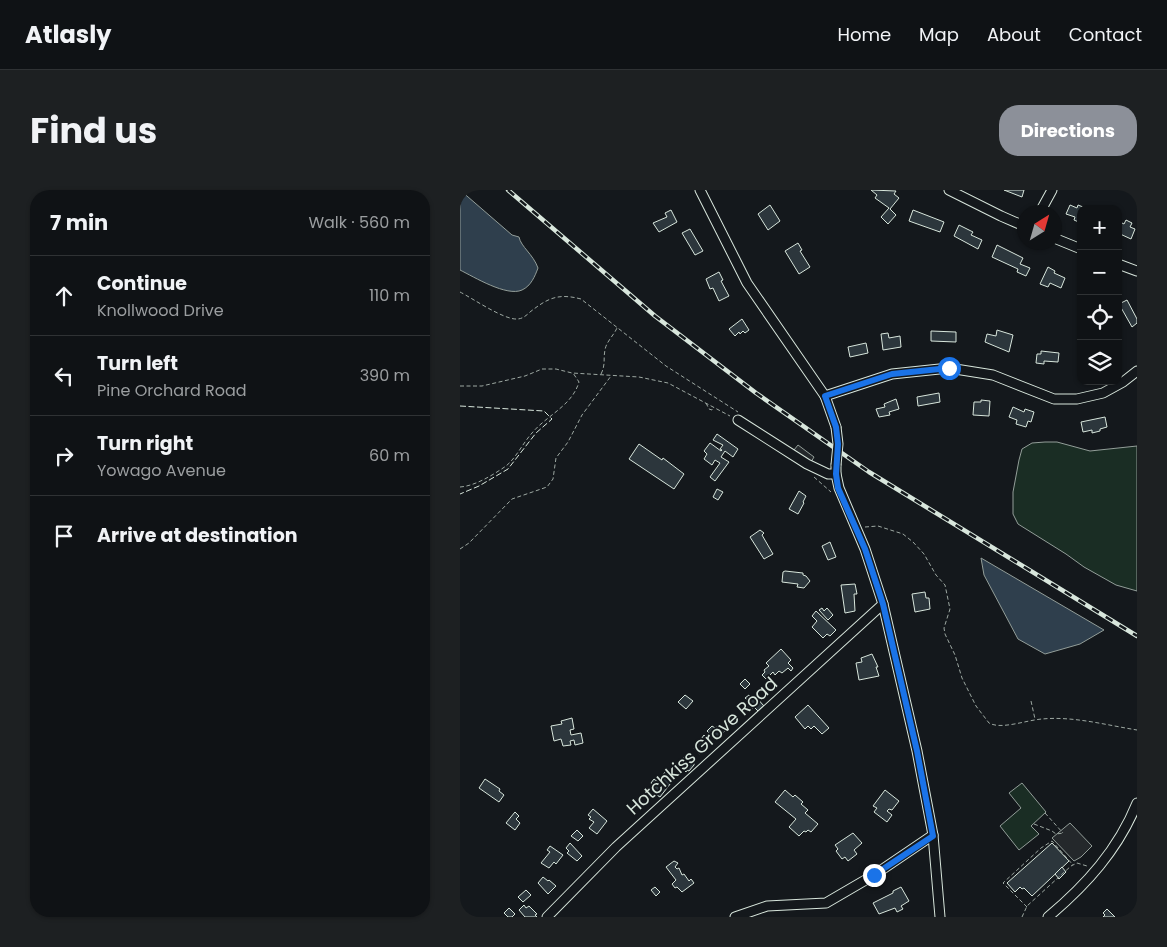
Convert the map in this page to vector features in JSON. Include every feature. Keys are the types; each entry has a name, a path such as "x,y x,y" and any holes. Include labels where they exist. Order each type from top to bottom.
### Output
{"street":[{"path":"700,190 747,283 825,396 836,427 838,488 858,530 876,578 917,751 933,836 940,917"},
{"path":"949,190 1017,223"},
{"path":"1044,205 1052,190"},
{"path":"1062,241 1077,247"},
{"path":"1122,265 1137,271"},
{"path":"825,396 892,374 949,368 993,375 1054,399 1077,399 1104,393 1137,371"},
{"path":"738,416 813,468 828,474 836,470"},
{"name":"Hotchkiss Grove Road","path":"547,917 616,847 883,604"},
{"path":"1048,917 1077,892 1098,869 1119,839 1137,803"},
{"path":"735,917 767,906 826,903 874,875 933,836"}],"path":[{"path":"460,292 517,320 546,300 571,296 588,303 679,376 738,416"},
{"path":"601,375 605,361 605,347 614,336 617,327"},
{"path":"460,386 482,386 525,376 542,369 556,368 572,372 652,379 668,383 715,407 738,416"},
{"path":"460,487 474,484 507,465 532,432 572,397 579,382 572,372"},
{"path":"460,549 469,543 512,499 547,487 552,479 556,458 568,442 582,415 611,376"},
{"path":"706,402 706,406 709,409 712,410 715,407"},
{"path":"814,478 826,486 834,498"},
{"path":"858,530 878,526 903,534 924,554 936,576 945,585 950,609 945,624 945,634 955,655 962,678 976,706 989,723 999,726 1035,720 1075,720 1137,730"},
{"path":"1031,701 1035,720"},
{"path":"1034,824 1056,834 1064,833 1045,813"},
{"path":"1027,907 1003,883 1052,841 1071,859 1073,865"},
{"path":"1022,917 1027,907 1073,865 1078,863 1086,866"}],"green space":[{"path":"1057,442 1090,451 1137,446 1137,591 1116,585 1084,567 1018,524 1013,514 1013,492 1022,449 1032,443"},
{"path":"1022,783 1046,812 1031,826 1039,834 1019,850 1000,826 1021,808 1009,793"}],"shaded area":[{"path":"798,445 814,457 811,462 794,450"},
{"path":"1070,823 1092,846 1074,861 1052,838"}],"water":[{"path":"460,190 512,235 519,237 533,259 538,268 528,286 522,290 508,291 499,289 460,270"},
{"path":"981,558 1104,630 1080,644 1045,654 1018,639 984,575"}],"building":[{"path":"871,190 896,191 894,194 899,198 890,209 896,215 888,224 881,217 889,208 875,198 877,195"},
{"path":"1004,190 1024,190 1022,197"},
{"path":"770,205 780,221 768,230 758,214"},
{"path":"1070,205 1077,208 1077,221 1074,220 1075,217 1066,214"},
{"path":"671,210 677,222 659,232 653,223 667,217 665,213"},
{"path":"913,210 944,222 940,232 909,221"},
{"path":"1126,220 1132,223 1130,227 1135,229 1131,239 1122,235 1122,223 1124,224"},
{"path":"959,225 973,232 971,235 982,240 978,249 954,236"},
{"path":"690,229 703,251 695,255 682,233"},
{"path":"798,243 802,250 800,251 810,267 799,274 785,251"},
{"path":"997,245 1023,258 1020,264 1030,268 1026,276 1017,272 1018,269 992,257"},
{"path":"1048,267 1055,271 1054,273 1065,278 1061,288 1050,283 1048,287 1040,284"},
{"path":"719,272 723,280 721,281 729,296 719,301 713,288 710,289 706,279"},
{"path":"1127,300 1137,319 1137,323 1132,327 1122,309 1122,302"},
{"path":"742,319 749,330 745,333 743,331 740,334 739,332 735,336 729,329"},
{"path":"997,330 1013,335 1009,352 985,342 987,334 996,336"},
{"path":"931,331 956,332 956,342 931,341"},
{"path":"888,333 889,338 900,336 901,347 883,350 881,334"},
{"path":"866,343 868,353 850,357 848,347"},
{"path":"1041,351 1059,353 1058,362 1044,361 1044,364 1036,363 1037,354 1041,354"},
{"path":"939,393 940,402 918,406 917,397"},
{"path":"896,399 899,409 889,412 890,415 879,417 876,409 885,407 884,404"},
{"path":"981,400 990,401 989,416 973,415 974,402 981,402"},
{"path":"1013,407 1024,412 1025,409 1034,412 1031,422 1028,421 1026,427 1016,424 1017,420 1009,417"},
{"path":"1105,417 1107,427 1092,433 1092,430 1083,432 1081,422"},
{"path":"717,434 738,449 733,457 725,451 721,457 729,462 715,481 710,477 720,463 715,460 712,465 704,459 707,454 704,451 710,443 721,451 722,450 720,449 723,445 713,440"},
{"path":"639,444 662,460 663,458 684,474 674,489 629,459"},
{"path":"717,489 723,492 718,500 713,497"},
{"path":"799,491 806,496 798,514 789,509"},
{"path":"760,530 764,533 762,535 773,554 764,559 750,537"},
{"path":"830,542 836,557 828,560 822,546"},
{"path":"783,572 803,573 810,581 804,588 797,587 798,584 782,582"},
{"path":"855,584 857,594 854,594 855,611 845,613 841,585"},
{"path":"925,592 926,598 929,598 930,609 915,612 912,594"},
{"path":"822,608 824,611 827,608 833,615 828,620 819,610"},
{"path":"816,611 836,630 830,636 827,634 823,638 812,627 817,621 812,616"},
{"path":"781,649 791,660 788,663 793,668 791,671 788,668 782,673 779,671 775,675 773,672 766,679 762,675 769,666 766,663"},
{"path":"872,654 878,667 876,667 879,676 859,680 856,663 862,662 861,658"},
{"path":"745,679 750,684 745,689 740,684"},
{"path":"685,695 693,701 686,709 678,702"},
{"path":"749,695 752,698 755,696 764,706 758,711 754,707 751,710 747,707 751,703 745,698"},
{"path":"808,705 829,728 822,734 814,726 811,729 808,726 805,729 795,717"},
{"path":"572,718 574,729 570,730 571,735 581,733 583,743 575,745 574,740 570,741 571,745 563,746 561,739 554,741 551,726 562,724 561,721"},
{"path":"718,725 725,731 716,740 707,731 712,726 715,728"},
{"path":"704,735 709,740 705,744 707,746 700,754 694,749"},
{"path":"686,755 694,765 686,772 678,764"},
{"path":"665,772 674,779 660,797 652,792 655,788 651,783 654,779 658,782"},
{"path":"485,779 500,789 499,791 504,795 499,802 479,788"},
{"path":"785,790 803,802 801,804 808,810 805,813 818,824 811,832 808,830 804,831 799,836 789,827 796,819 775,802"},
{"path":"885,790 899,801 892,810 889,809 887,811 892,815 887,822 874,812 877,808 873,806"},
{"path":"593,809 607,821 597,834 589,828 594,822 589,819 591,817 588,815"},
{"path":"515,812 519,816 516,819 520,823 515,830 506,823"},
{"path":"577,830 583,836 578,841 571,836"},
{"path":"853,833 862,843 854,850 857,854 848,861 845,857 842,859 836,851 838,849 835,845"},
{"path":"570,843 582,856 577,861 567,853 569,851 566,848"},
{"path":"1052,843 1069,861 1032,896 1024,888 1020,887 1015,892 1007,883"},
{"path":"550,846 563,855 556,864 554,862 549,868 541,863 550,852 547,850"},
{"path":"674,861 678,863 675,867 679,868 682,875 684,874 689,881 691,879 694,883 682,892 672,884 676,880 666,867"},
{"path":"1062,867 1066,872 1059,879 1055,874"},
{"path":"543,877 556,886 548,894 538,883"},
{"path":"655,887 660,892 656,896 651,890"},
{"path":"901,887 909,901 901,906 903,909 897,912 895,908 879,914 873,903"},
{"path":"526,890 531,895 523,902 518,897"},
{"path":"524,905 526,908 529,906 537,914 535,915 537,917 525,917 519,910"},
{"path":"509,908 515,914 512,917 508,917 504,913"},
{"path":"1107,909 1115,917 1103,917 1105,915 1103,913"}],"railway":[{"path":"508,190 655,316 756,393 869,472 1137,636"}],"fence":[{"path":"460,406 544,411 552,419 536,433 508,469 479,486 460,494"}],"route":[{"path":"874,875 933,836 917,751 876,578 858,530 838,488 836,474 838,444 836,427 825,396 892,374 949,368"}]}
